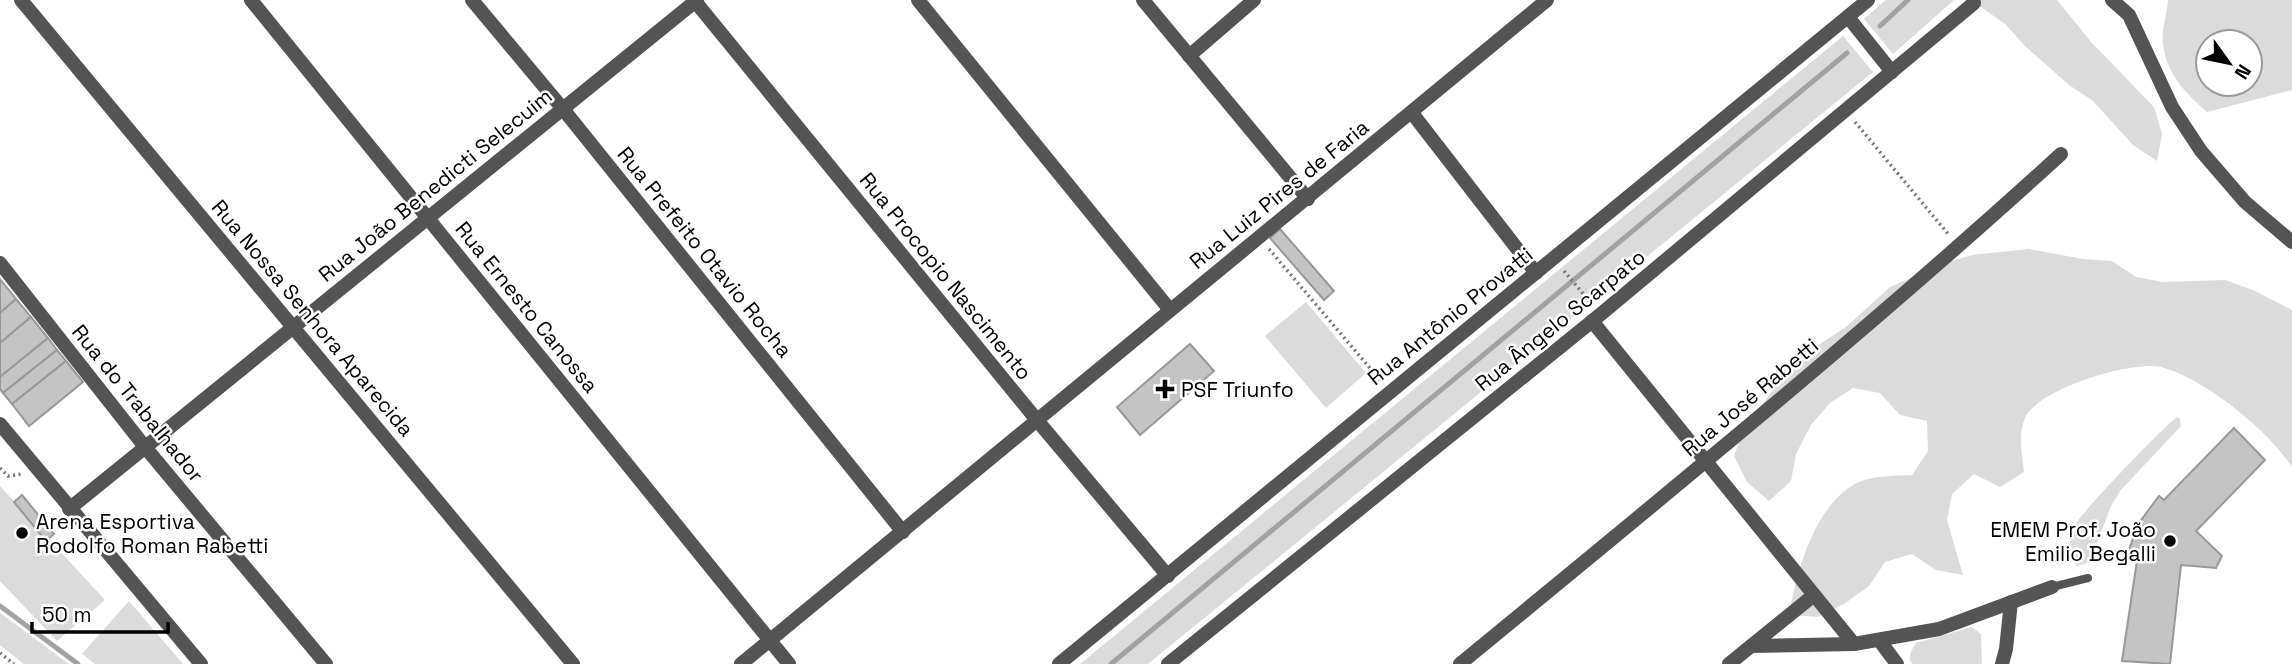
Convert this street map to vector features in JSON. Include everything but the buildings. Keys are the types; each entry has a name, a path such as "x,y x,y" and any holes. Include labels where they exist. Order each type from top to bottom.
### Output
{"street":[{"name":"Rua Nossa Senhora Aparecida","path":"21,0 573,664"},
{"name":"Rua Ernesto Canossa","path":"251,0 789,664"},
{"name":"Rua Prefeito Otavio Rocha","path":"472,0 903,532"},
{"path":"918,0 1170,310"},
{"path":"1143,0 1308,199"},
{"path":"1189,56 1254,0"},
{"name":"Rua Luiz Pires de Faria","path":"741,664 1546,0"},
{"name":"Rua Antônio Provatti","path":"1059,664 1868,0"},
{"path":"2112,0 2129,15 2172,107 2201,152 2245,202 2292,242"},
{"name":"Rua João Benedicti Selecuim","path":"69,509 695,1"},
{"name":"Rua Procopio Nascimento","path":"695,1 1036,419 1168,576"},
{"name":"Rua Ângelo Scarpato","path":"1168,664 1592,321 1973,2"},
{"path":"1847,17 1892,72"},
{"path":"1412,113 1536,273"},
{"name":"Rua José Rabetti","path":"1460,664 1706,462 1959,247 2061,155"},
{"name":"Rua do Trabalhador","path":"0,263 145,447 326,664"},
{"path":"1592,321 1854,644"},
{"path":"0,424 201,664"},
{"path":"1751,646 1854,644 1938,629 2052,587"},
{"path":"1729,664 1814,595"},
{"path":"2002,664 2011,602"},
{"path":"1879,640 1897,664"}],"lane":[{"path":"2052,587 2088,578"}],"path":[{"path":"1846,110 1959,247"},
{"path":"1264,244 1390,392"},
{"path":"1564,271 1580,290"},
{"path":"0,468 8,476 21,475 34,465"},
{"path":"0,653 14,664"}],"shaded area":[{"path":"1886,0 1954,0 1893,54 1864,19"},
{"path":"1971,0 2057,0 2092,43 2154,107 2162,134 2157,161 2133,145 2093,101 2069,85 2025,46 2005,24"},
{"path":"2168,0 2292,0 2292,90 2264,97 2264,28 2194,28 2194,98 2261,98 2207,112 2192,98 2173,74 2165,55 2163,28"},
{"path":"1843,36 1873,72 1148,664 1080,664"},
{"path":"2029,249 2083,259 2112,261 2136,277 2163,282 2225,280 2253,290 2292,310 2292,467 2251,422 2234,407 2196,382 2161,367 2147,366 2108,372 2066,387 2033,407 2025,418 2022,431 2024,472 2000,487 1974,474 1952,494 1947,520 1963,575 1936,570 1912,554 1885,562 1869,586 1844,604 1818,617 1789,615 1802,561 1827,510 1853,485 1867,479 1912,475 1928,451 1927,421 1900,415 1880,393 1853,388 1830,403 1811,425 1796,454 1791,481 1769,501 1747,482 1734,456 1744,428 1779,382 1890,287 1945,263 1972,255"},
{"path":"1306,302 1366,373 1326,408 1265,336"},
{"path":"2177,417 2181,426 2120,491 2111,506 2090,562 2077,566 2071,557 2070,546 2075,525 2124,470"},
{"name":"Arena Esportiva Rodolfo Roman Rabetti","path":"0,486 105,600 57,641 0,581"},
{"path":"129,601 183,664 95,664 82,654"},
{"path":"0,613 69,664 24,664 0,645"},
{"path":"1972,627 1981,634 1982,664 1912,664 1910,656 1916,643"}],"waterway":[{"path":"1880,26 1908,0"},
{"path":"1111,664 1847,53"},
{"path":"0,606 78,664"}],"place":[{"name":"PSF Triunfo","path":"1165,389"},
{"name":"Arena Esportiva Rodolfo Roman Rabetti","path":"22,533"},
{"name":"EMEM Prof. João Emilio Begalli","path":"2170,541"}]}
